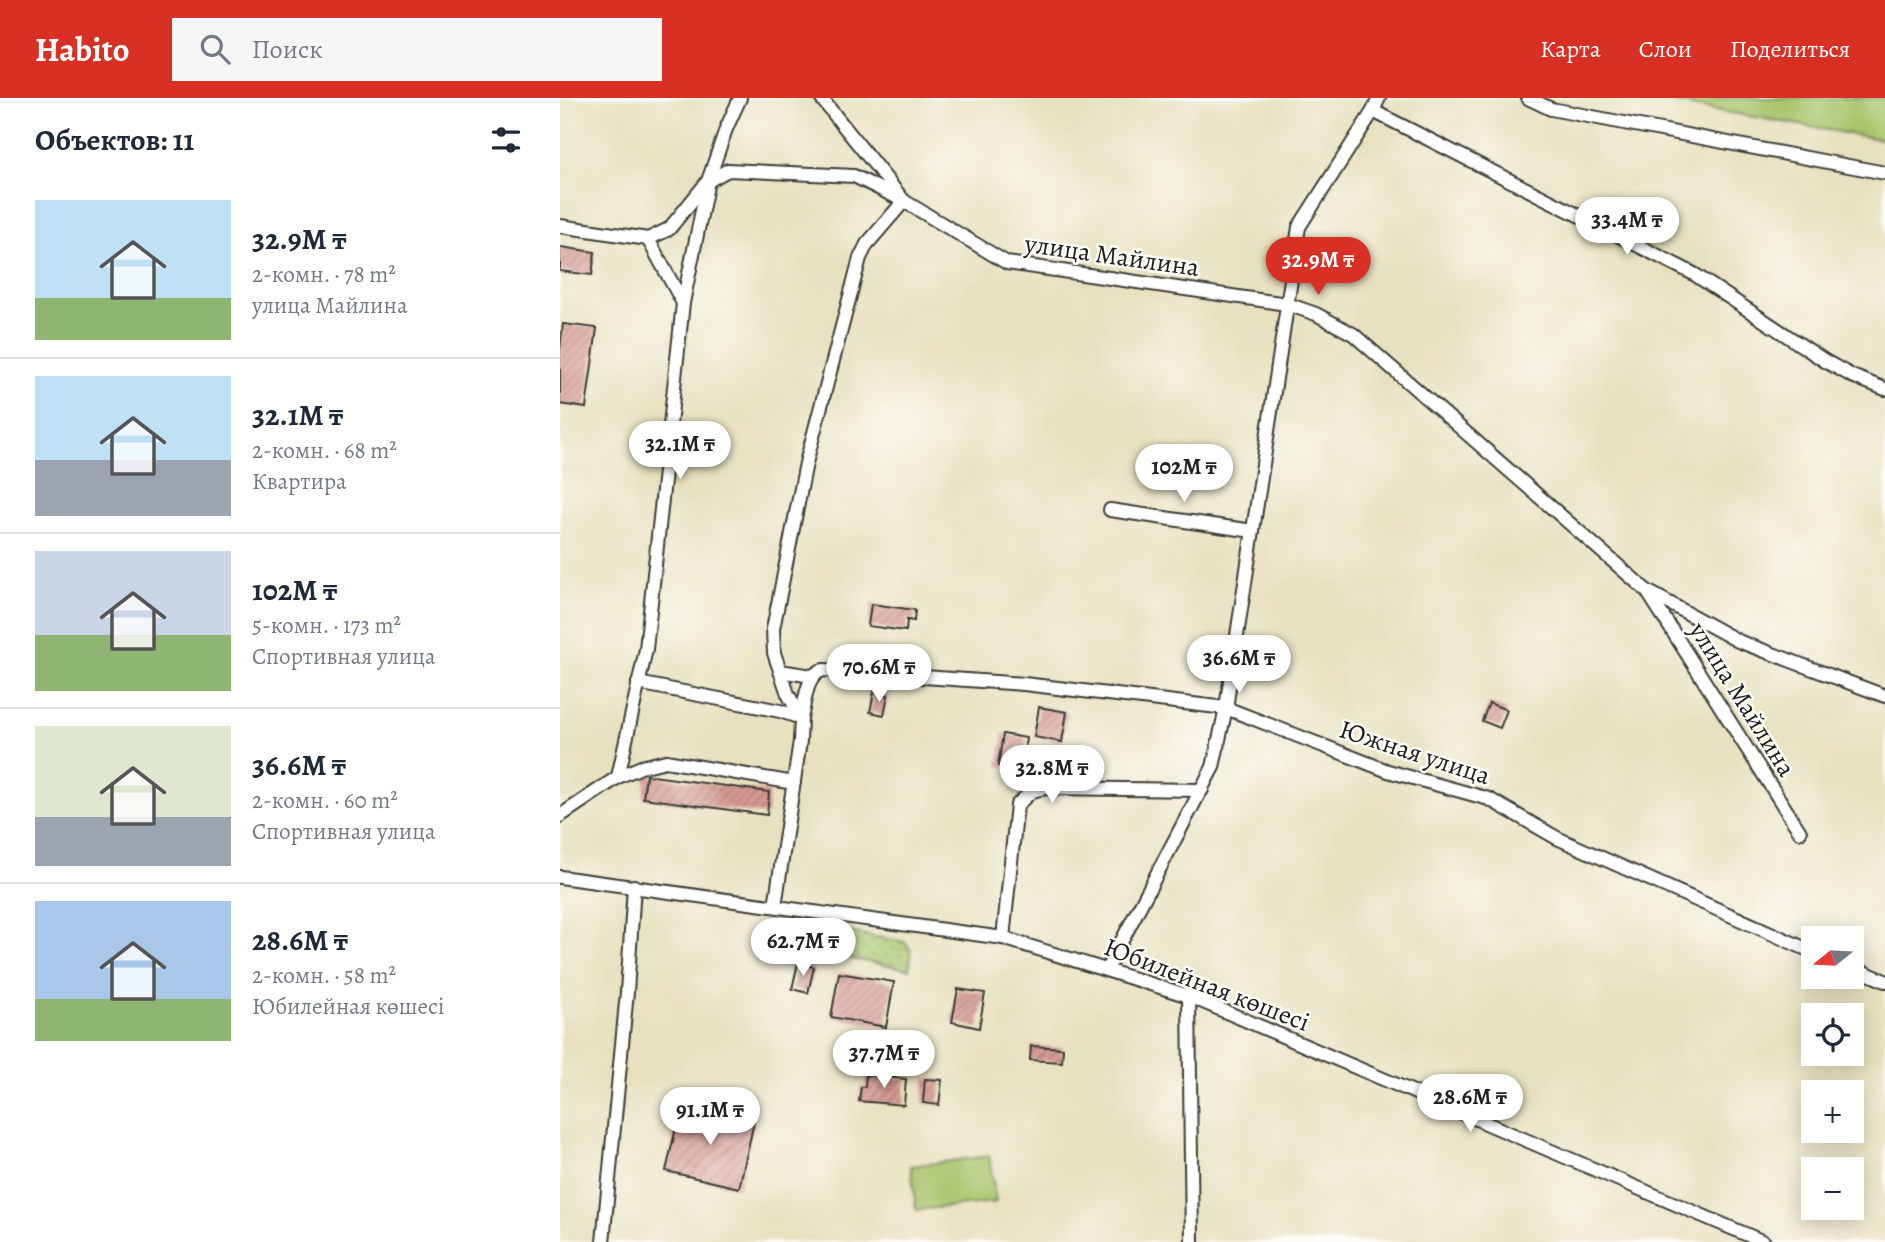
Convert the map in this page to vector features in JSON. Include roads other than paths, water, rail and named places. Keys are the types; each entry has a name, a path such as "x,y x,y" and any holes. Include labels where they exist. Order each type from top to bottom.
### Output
{"street":[{"path":"618,777 646,649 682,303 708,181 740,98"},
{"path":"801,718 780,671 773,629 806,463 860,258 867,244 904,201 821,98"},
{"path":"1107,969 1213,767 1226,708 1299,227 1379,98"},
{"path":"1528,98 1551,109 1885,173"},
{"path":"1373,111 1694,274 1808,351 1852,376 1885,389"},
{"name":"улица Майлина","path":"708,181 729,170 854,176 904,201 1007,263 1287,304 1316,314 1353,334 1647,591 1738,640 1885,696"},
{"path":"560,226 648,239 669,229 708,181"},
{"path":"648,239 682,303"},
{"path":"1110,510 1253,531"},
{"name":"улица Майлина","path":"1647,591 1800,832"},
{"name":"Южная улица","path":"780,671 812,676 824,670 1024,684 1226,708 1388,771 1489,799 1557,838 1801,947"},
{"path":"775,906 800,741 801,718 812,676"},
{"path":"638,683 780,711 801,718"},
{"path":"560,816 618,777 641,767 666,761 794,783"},
{"path":"1003,938 1017,805 1032,791 1046,788 1202,790"},
{"name":"Юбилейная көшесі","path":"560,877 1003,938 1107,969 1189,996 1764,1242"},
{"path":"603,1242 627,992 634,886"},
{"path":"1864,972 1885,981"},
{"path":"1189,996 1192,1242"}]}
